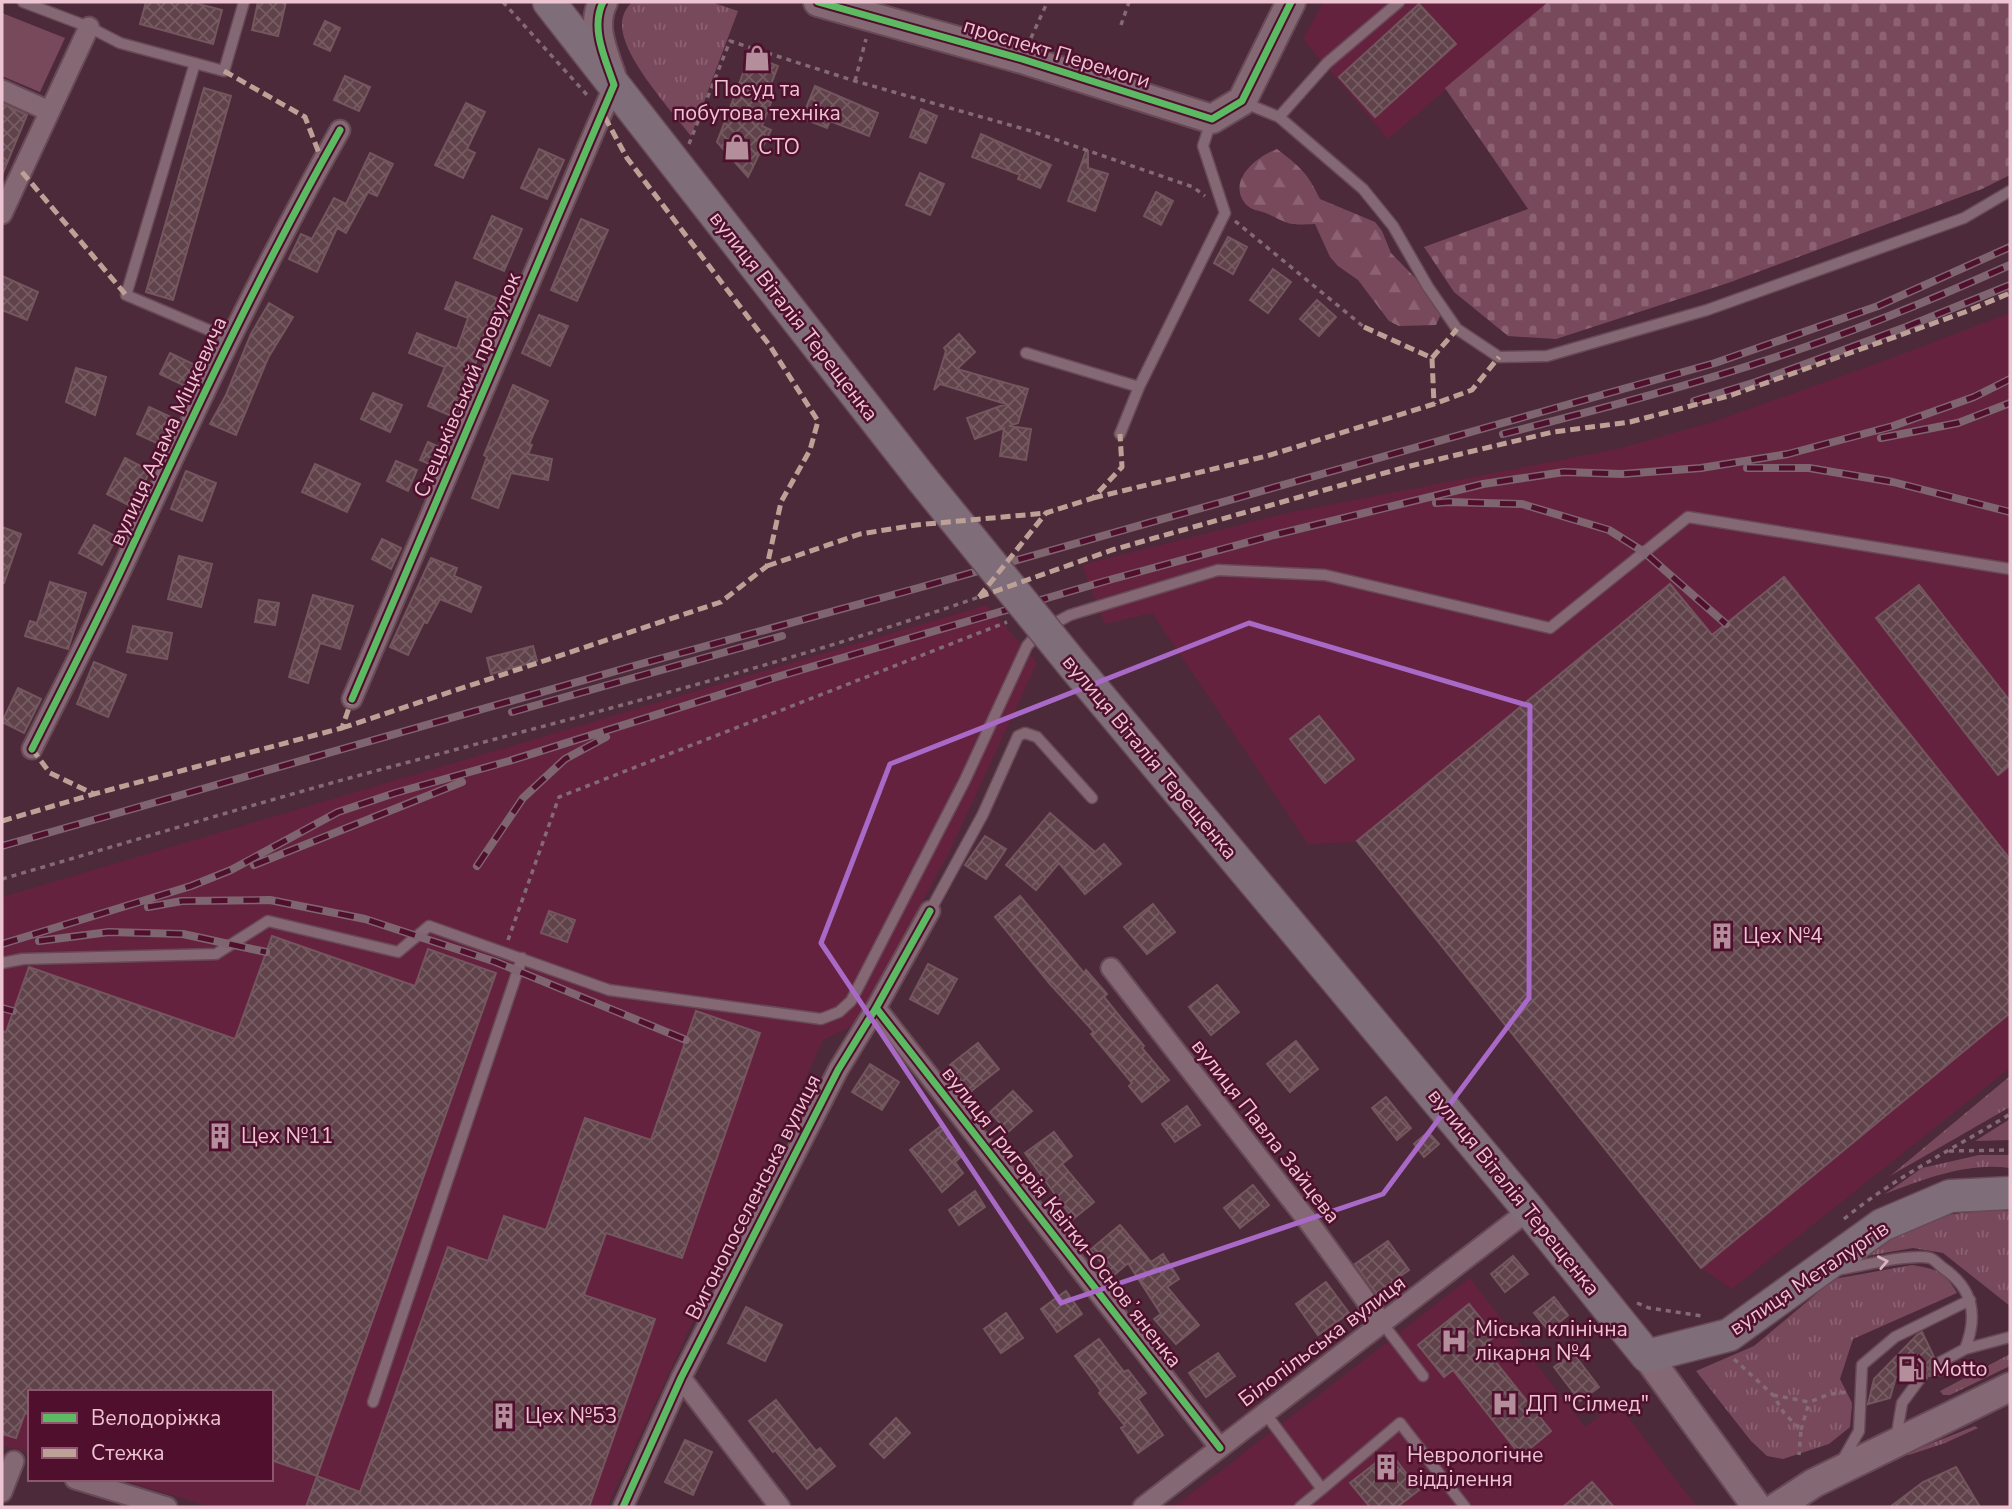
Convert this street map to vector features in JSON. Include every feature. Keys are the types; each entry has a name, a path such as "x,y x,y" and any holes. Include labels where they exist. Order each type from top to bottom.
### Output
{"main road":[{"name":"вулиця Віталія Терещенка","path":"549,2 922,479 1647,1356"},
{"name":"вулиця Металургів","path":"1647,1356 1729,1335 1882,1225 1950,1196 2010,1193"}],"street":[{"path":"603,2 597,14 600,43 614,85"},
{"name":"проспект Перемоги","path":"818,2 1022,59 1212,118"},
{"path":"1212,118 1241,101 1291,2"},
{"path":"2,214 89,27"},
{"name":"Стецьківський провулок","path":"352,699 614,85"},
{"path":"2,90 49,111"},
{"name":"вулиця Адама Міцкевича","path":"32,750 131,550 230,339 294,211 340,130"},
{"name":"Вигонопоселенська вулиця","path":"623,1507 681,1378 838,1070 876,1009 930,911"},
{"name":"вулиця Павла Зайцева","path":"1111,968 1308,1221 1383,1324"},
{"name":"вулиця Григорія Квітки-Основʼяненка","path":"876,1009 1220,1448"},
{"name":"Білопільська вулиця","path":"1143,1507 1529,1210"},
{"name":"вулиця Віталія Терещенка","path":"1647,1356 1757,1507"},
{"path":"681,1378 780,1507"},
{"path":"1777,1507 1836,1472 2010,1387"},
{"path":"2,1492 15,1461"},
{"path":"82,1481 167,1507"}],"lane":[{"path":"23,2 89,27 120,43 225,71 244,2"},
{"path":"1279,117 1326,63 1399,2"},
{"path":"195,63 126,295 230,339"},
{"path":"1241,101 1279,117 1363,189 1393,226 1428,287 1457,329 1499,356 1547,356 1707,310 1964,218 2010,191"},
{"path":"1120,435 1139,387 1225,213 1203,146 1212,118"},
{"path":"1026,353 1139,387"},
{"path":"2,963 23,959 216,954 268,921 398,952 429,926 609,990 821,1018 839,1012 851,1001 858,989 965,780 1027,646 1040,631 1070,615 1219,570 1325,575 1550,628 1688,517 2010,569"},
{"path":"930,911 983,814 1018,736 1025,733 1037,737 1092,798"},
{"path":"373,1402 522,958"},
{"path":"1815,1273 1897,1259 1930,1258 1955,1276 1970,1300 1972,1329 1965,1349"},
{"path":"1836,1472 1859,1432 1862,1365 1895,1338 1970,1300"},
{"path":"1383,1324 1423,1376"},
{"path":"1937,1364 1965,1349 2010,1337"},
{"path":"1896,1442 1902,1403 1922,1376"},
{"path":"1265,1413 1322,1489"},
{"path":"1300,1507 1400,1423 1465,1507"}],"path":[{"path":"1121,25 1129,2"},
{"path":"1022,59 1046,5"},
{"path":"855,81 873,18"},
{"path":"686,146 691,141 730,41 855,81 1031,131 1193,187 1364,327"},
{"path":"2,879 196,821 625,706 898,625 979,597"},
{"path":"503,951 559,797 1010,622"},
{"path":"1945,1151 2010,1150"},
{"path":"1628,1299 1649,1308 1713,1317"},
{"path":"1727,1352 1773,1395 1784,1413 1801,1430"},
{"path":"1773,1395 1809,1402 1830,1394 1860,1391"},
{"path":"1799,1455 1801,1430 1809,1402"}],"highlighted area":[{"path":"1249,623 1530,706 1529,998 1383,1194 1061,1303 821,943 890,764"}],"shaded area":[{"path":"1323,2 1549,2 1388,139 1303,39"},
{"path":"2010,313 2010,1068 1732,1289 1701,1268 1358,842 1308,844 1152,613 1105,624 1082,565 1283,514 1617,449 1713,422"},
{"path":"987,605 1037,663 949,853 856,1024 823,1040 607,1507 212,1507 125,1481 273,1481 273,1390 28,1390 28,1452 2,1445 2,897"},
{"name":"Міська клінічна лікарня №4","path":"1470,1278 1585,1427 1617,1403 1697,1507 1174,1507"}],"green space":[{"path":"632,2 711,2 738,11 691,136 649,83 630,53 624,39 622,23 624,13"},
{"path":"1548,2 2010,2 2010,175 1982,189 1728,283 1556,339 1508,336 1454,292 1424,247 1528,209 1445,88"},
{"path":"2,13 65,38 40,92 2,76"},
{"path":"1277,149 1302,171 1320,199 1375,222 1391,253 1432,295 1441,314 1436,325 1399,326 1389,321 1358,280 1330,257 1315,224 1290,224 1246,205 1240,193 1242,177 1254,163"},
{"path":"2010,1076 2010,1107 1890,1176"},
{"path":"2010,1119 2010,1140 1975,1141"},
{"path":"1979,1155 2010,1155 2010,1168 1978,1167 1962,1170 1885,1194 1922,1168"},
{"path":"1987,1210 2010,1211 2010,1306 1943,1253 1913,1248 1855,1258 1907,1227 1946,1215"},
{"path":"1912,1265 1939,1272 1957,1293 1853,1339 1840,1379 1852,1403 1850,1427 1829,1444 1783,1459 1767,1456 1751,1441 1696,1371 1754,1346 1834,1279"},
{"path":"2010,1354 2010,1366 1950,1395 1943,1395 1940,1391"},
{"path":"1975,1426 1978,1428 1945,1443 1905,1454"}],"building":[{"path":"146,2 191,2 222,10 213,44 140,24"},
{"path":"258,2 286,2 278,36 252,30"},
{"path":"1419,4 1456,44 1375,117 1339,77"},
{"path":"325,21 340,28 330,51 314,44"},
{"path":"750,55 778,66 765,100 771,102 762,126 771,130 748,177 717,142"},
{"path":"345,76 370,87 359,111 334,100"},
{"path":"815,86 878,113 869,136 830,121 827,128 802,118"},
{"path":"204,88 231,96 173,300 146,292"},
{"path":"2,103 27,115 2,175"},
{"path":"466,103 485,112 467,149 475,153 463,178 435,165"},
{"path":"921,109 937,116 926,143 910,137"},
{"path":"981,134 1051,165 1040,188 1018,179 1020,175 972,157"},
{"path":"539,149 564,160 547,199 521,188"},
{"path":"1086,151 1088,168 1108,174 1095,211 1068,201"},
{"path":"370,153 393,164 377,196 368,192 346,233 337,228 317,272 289,259 301,234 312,239 334,198 346,204"},
{"path":"920,173 944,184 930,215 906,205"},
{"path":"1156,192 1173,201 1161,225 1144,216"},
{"path":"492,216 522,229 504,271 474,258"},
{"path":"581,219 608,230 577,301 551,290"},
{"path":"1228,237 1247,247 1233,274 1214,263"},
{"path":"1273,269 1291,282 1268,313 1250,300"},
{"path":"2,276 38,292 27,320 2,310"},
{"path":"456,282 499,299 478,350 480,351 466,389 468,390 456,418 428,406 445,367 409,353 417,333 457,349 468,318 445,309"},
{"path":"1317,300 1336,317 1319,336 1300,319"},
{"path":"269,303 293,317 268,358 236,435 210,424 226,395 251,334"},
{"path":"539,315 568,326 550,366 522,353"},
{"path":"959,334 975,352 957,369 1028,389 1018,423 1009,426 1031,429 1026,460 1000,456 1004,428 975,439 967,418 1006,404 940,384 934,390 946,351 944,348"},
{"path":"170,353 197,366 187,387 160,374"},
{"path":"76,368 106,377 95,415 66,402"},
{"path":"513,385 548,401 529,444 532,445 528,454 552,459 548,480 511,473 498,508 472,498 487,457 484,455"},
{"path":"373,393 402,405 390,432 361,419"},
{"path":"149,407 173,418 161,445 137,434"},
{"path":"428,442 444,449 436,467 420,460"},
{"path":"125,458 150,471 132,507 107,494"},
{"path":"396,461 417,470 408,491 387,481"},
{"path":"315,464 360,484 347,512 302,492"},
{"path":"186,471 216,483 202,521 171,509"},
{"path":"94,525 117,537 102,565 79,553"},
{"path":"2,527 21,534 4,583 2,583"},
{"path":"382,539 401,548 391,569 372,559"},
{"path":"179,556 212,564 201,607 168,599"},
{"path":"431,558 457,568 454,576 481,587 471,612 440,599 427,623 424,622 408,655 390,647"},
{"name":"Цех №4","path":"1784,577 2010,859 2010,1013 1701,1268 1357,841 1670,584 1712,635"},
{"path":"50,582 86,593 68,649 25,636 30,621 37,623"},
{"path":"1919,585 2010,701 2010,765 1998,775 1876,618"},
{"path":"313,595 353,606 340,649 320,643 308,683 289,677"},
{"path":"259,600 279,603 275,625 255,622"},
{"path":"133,626 172,633 167,659 127,652"},
{"path":"533,646 537,661 491,674 487,658"},
{"path":"94,662 126,675 108,717 77,704"},
{"path":"18,688 41,699 24,733 2,722"},
{"path":"1319,716 1354,759 1325,783 1290,739"},
{"path":"1050,813 1095,852 1104,844 1121,864 1085,894 1059,863 1036,890 1006,865"},
{"path":"985,836 1006,849 986,879 965,865"},
{"path":"1020,896 1084,973 1086,970 1107,994 1104,997 1169,1080 1142,1102 1129,1086 1132,1083 1091,1034 1094,1032 995,917"},
{"path":"1153,904 1175,932 1147,954 1124,927"},
{"path":"549,911 575,920 567,942 541,933"},
{"name":"Цех №11","path":"272,936 415,986 428,949 496,973 317,1476 273,1461 273,1390 28,1390 28,1414 25,1413 16,1438 2,1434 2,1031 6,1032 29,967 235,1039"},
{"path":"928,964 957,979 938,1014 910,999"},
{"path":"1217,985 1239,1012 1211,1035 1189,1007"},
{"name":"Цех №53","path":"696,1011 760,1033 682,1258 606,1233 584,1295 655,1319 589,1507 306,1507 317,1476 360,1492 448,1247 488,1261 504,1216 546,1230 585,1118 651,1140"},
{"path":"1296,1041 1318,1069 1290,1092 1267,1064"},
{"path":"978,1043 999,1069 970,1092 950,1065"},
{"path":"870,1064 899,1082 882,1110 852,1092"},
{"path":"1013,1091 1032,1111 1008,1132 990,1112"},
{"path":"1386,1097 1411,1128 1397,1140 1372,1108"},
{"path":"1187,1106 1200,1125 1175,1142 1162,1124"},
{"path":"941,1126 963,1155 955,1162 963,1173 942,1192 910,1150"},
{"path":"1054,1132 1072,1156 1062,1164 1094,1202 1073,1219 1025,1153"},
{"path":"1428,1132 1439,1144 1424,1157 1414,1144"},
{"path":"1253,1185 1269,1205 1240,1228 1224,1208"},
{"path":"975,1191 985,1207 959,1225 949,1210"},
{"path":"1120,1225 1151,1262 1163,1254 1179,1279 1167,1287 1199,1325 1176,1344 1154,1319 1161,1314 1128,1263 1113,1276 1090,1250"},
{"path":"1388,1241 1409,1270 1376,1293 1355,1264"},
{"path":"1513,1256 1528,1274 1505,1292 1491,1274"},
{"path":"1326,1282 1349,1313 1318,1335 1296,1304"},
{"path":"1066,1291 1082,1314 1057,1332 1041,1309"},
{"path":"1554,1297 1568,1315 1549,1331 1534,1313"},
{"name":"ДП \"Сілмед\"","path":"1469,1304 1495,1336 1483,1346 1551,1431 1521,1456 1453,1370 1444,1377 1418,1345"},
{"path":"746,1307 782,1325 765,1361 728,1343"},
{"path":"1006,1313 1023,1338 1001,1353 984,1329"},
{"name":"Motto","path":"1922,1332 1934,1357 1930,1361 1930,1367 1934,1371 1940,1371 1942,1375 1929,1376 1927,1370 1922,1369 1912,1377 1896,1377 1890,1398 1868,1404 1874,1379"},
{"path":"1099,1339 1124,1372 1128,1370 1146,1393 1138,1399 1163,1435 1138,1453 1121,1428 1125,1426 1075,1356"},
{"path":"1218,1353 1235,1376 1206,1397 1189,1373"},
{"path":"1573,1353 1599,1387 1580,1401 1554,1367"},
{"path":"776,1400 816,1451 820,1448 835,1466 807,1489 749,1421"},
{"path":"896,1418 910,1433 884,1458 870,1444"},
{"path":"685,1440 712,1452 693,1495 665,1482"},
{"name":"Неврологічне відділення","path":"1390,1452 1419,1490 1397,1507 1370,1507 1350,1483"},
{"path":"1956,1467 1980,1507 1890,1507 1923,1482"},
{"path":"1592,1482 1614,1507 1563,1507"}],"railway":[{"path":"2,846 1715,363 1878,306 2010,247"},
{"path":"1503,434 1756,364 1902,311 2010,265"},
{"path":"1694,401 1756,382 1906,327 2010,285"},
{"path":"2,944 191,886 231,870 338,812 395,793 1109,580 1274,535 1483,484 1564,472 1622,474 1701,468 1788,454 1893,426 1974,397 2010,379"},
{"path":"1881,438 1958,423 2010,403"},
{"path":"1747,468 1809,468 1893,482 2010,512"},
{"path":"1436,503 1522,504 1609,530 1644,552 1726,624"},
{"path":"512,712 782,636"},
{"path":"477,866 523,798 565,759 606,737"},
{"path":"254,865 462,782"},
{"path":"148,907 182,901 270,900 365,919 496,962 686,1040"},
{"path":"39,941 109,932 183,934 266,952"},
{"path":"2,1008 13,1011"}],"marked path":[{"path":"224,71 305,117 322,161"},
{"path":"342,728 721,602 767,566 781,502 810,450 818,421 770,346 627,158 602,112"},
{"path":"22,172 126,295"},
{"path":"979,597 1112,550 1406,467 1553,432 1630,422 1732,395 1965,312 2010,293"},
{"path":"1364,327 1432,358 1434,404"},
{"path":"1432,358 1457,329"},
{"path":"1093,498 1267,456 1434,404 1472,390 1499,357"},
{"path":"979,597 1046,513 1093,498 1122,467 1120,434"},
{"path":"767,566 860,534 916,525 1046,513"},
{"path":"32,749 50,773 94,794 342,728 352,699"},
{"path":"2,821 94,794"}],"cycle path":[{"path":"352,699 614,85 598,33 599,12 603,2"},
{"path":"818,2 1022,59 1212,119 1242,101 1291,2"},
{"path":"32,749 107,600 231,337 340,130"},
{"path":"623,1507 681,1378 838,1070 930,911"},
{"path":"876,1008 1220,1448"}],"place":[{"name":"Посуд та побутова техніка","path":"757,58"},
{"name":"СТО","path":"737,147"},
{"name":"Цех №4","path":"1722,936"},
{"name":"Цех №11","path":"220,1136"},
{"name":"Міська клінічна лікарня №4","path":"1454,1341"},
{"name":"Motto","path":"1911,1369"},
{"name":"ДП \"Сілмед\"","path":"1505,1404"},
{"name":"Цех №53","path":"504,1416"},
{"name":"Неврологічне відділення","path":"1386,1467"}]}
